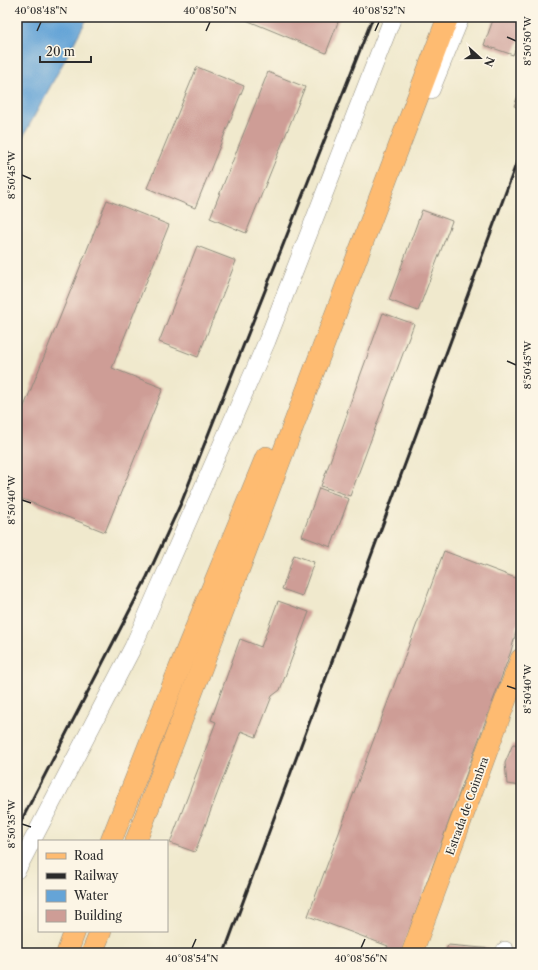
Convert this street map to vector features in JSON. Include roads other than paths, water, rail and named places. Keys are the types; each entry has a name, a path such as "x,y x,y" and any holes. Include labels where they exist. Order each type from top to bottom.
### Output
{"main road":[{"path":"136,840 448,17"},
{"path":"111,840 189,644 318,333 402,138"},
{"name":"Estrada de Coimbra","path":"412,953 521,659"},
{"path":"67,952 75,932"},
{"path":"92,953 101,932"}],"street":[{"path":"17,870 133,647 267,341 393,17"},
{"path":"402,138 425,106 461,17"}],"water":[{"path":"17,17 88,17 17,148"}],"railway":[{"path":"17,829 147,577 182,501 373,17"},
{"path":"224,953 521,151"}]}
